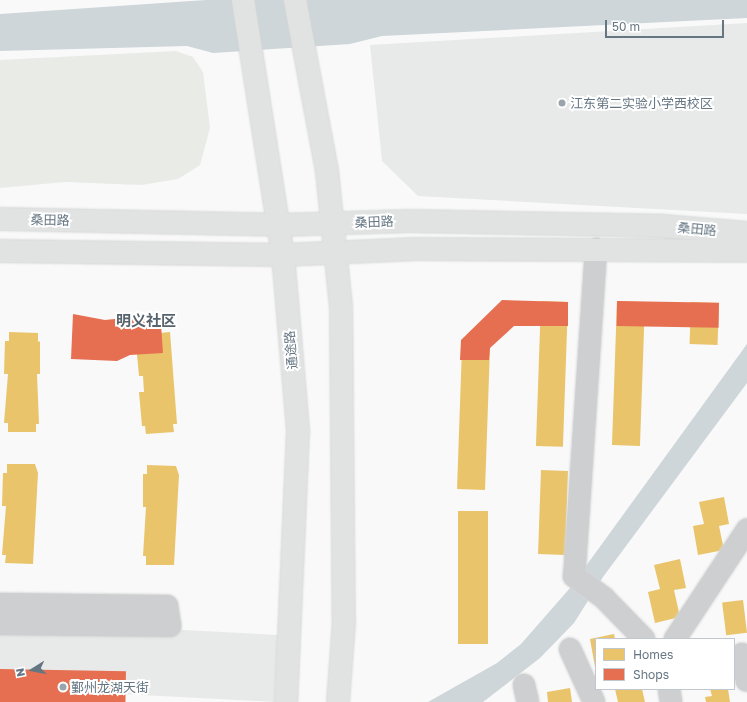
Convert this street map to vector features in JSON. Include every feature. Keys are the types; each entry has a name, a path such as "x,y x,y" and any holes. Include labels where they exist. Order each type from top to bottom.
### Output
{"main road":[{"name":"通途路","path":"242,0 252,53 283,255 298,431 286,702"},
{"path":"295,0 337,253 344,493 344,621 338,702"},
{"name":"桑田路","path":"0,219 279,225 333,223 664,226 747,233"},
{"name":"桑田路","path":"0,251 283,255 596,249 747,252"}],"street":[{"path":"596,249 574,576 604,598 643,638"},
{"path":"676,638 747,530"},
{"path":"0,604 167,606 170,626 0,624"},
{"path":"570,649 594,702"},
{"path":"742,654 747,682"},
{"path":"669,690 671,702"}],"shaded area":[{"path":"206,0 747,0 747,18 382,36 350,44 213,53 187,46 0,51 0,14"},
{"name":"江东第二实验小学西校区","path":"747,23 747,214 418,196 382,161 370,45"},
{"path":"176,51 193,57 203,72 210,128 200,165 178,179 141,185 65,182 0,188 0,60"},
{"path":"747,344 747,383 603,577 574,623 540,658 483,702 428,702 497,663 521,644 570,588"},
{"path":"0,620 278,635 274,702 0,688"}],"building: Homes":[{"path":"541,301 568,302 563,447 536,446"},
{"path":"617,301 645,302 640,446 612,445"},
{"path":"691,302 719,303 718,345 690,344"},
{"path":"9,332 38,333 38,342 40,341 40,374 37,374 39,424 36,424 36,432 8,432 8,423 4,423 8,374 4,374 5,341 9,341"},
{"path":"170,332 177,424 173,424 174,432 146,434 145,426 142,426 139,392 144,392 143,376 139,376 136,344 141,343 140,335"},
{"path":"462,347 490,348 485,490 457,489"},
{"path":"7,464 35,464 38,473 33,564 5,563 6,555 2,555 6,506 2,506 3,473 7,473"},
{"path":"147,465 176,466 179,475 174,565 146,565 146,556 143,556 146,507 143,507 143,474 147,474"},
{"path":"541,470 568,471 565,555 538,554"},
{"path":"724,497 729,524 719,526 724,550 698,555 693,526 704,524 699,502"},
{"path":"458,511 488,511 488,644 458,644"},
{"path":"680,559 686,588 674,590 680,617 655,623 648,592 660,589 654,565"},
{"path":"743,600 747,633 726,635 722,603"},
{"path":"614,634 615,638 595,638 595,667 590,639"},
{"path":"570,688 572,702 548,702 547,692"},
{"path":"615,690 642,690 645,702 618,702"},
{"path":"710,690 728,690 730,702 706,702 705,697 712,696"}],"building: Shops":[{"path":"502,300 568,302 568,326 514,326 490,348 489,360 460,360 461,340"},
{"path":"617,301 719,303 719,328 617,326"},
{"path":"73,314 105,320 152,315 161,324 163,353 130,355 117,361 71,359"},
{"name":"鄞州龙湖天街","path":"0,669 126,671 125,702 0,702"}],"place":[{"name":"江东第二实验小学西校区","path":"562,103"},
{"name":"鄞州龙湖天街","path":"63,687"}],"district":[{"name":"明义社区","path":"146,321"}]}
